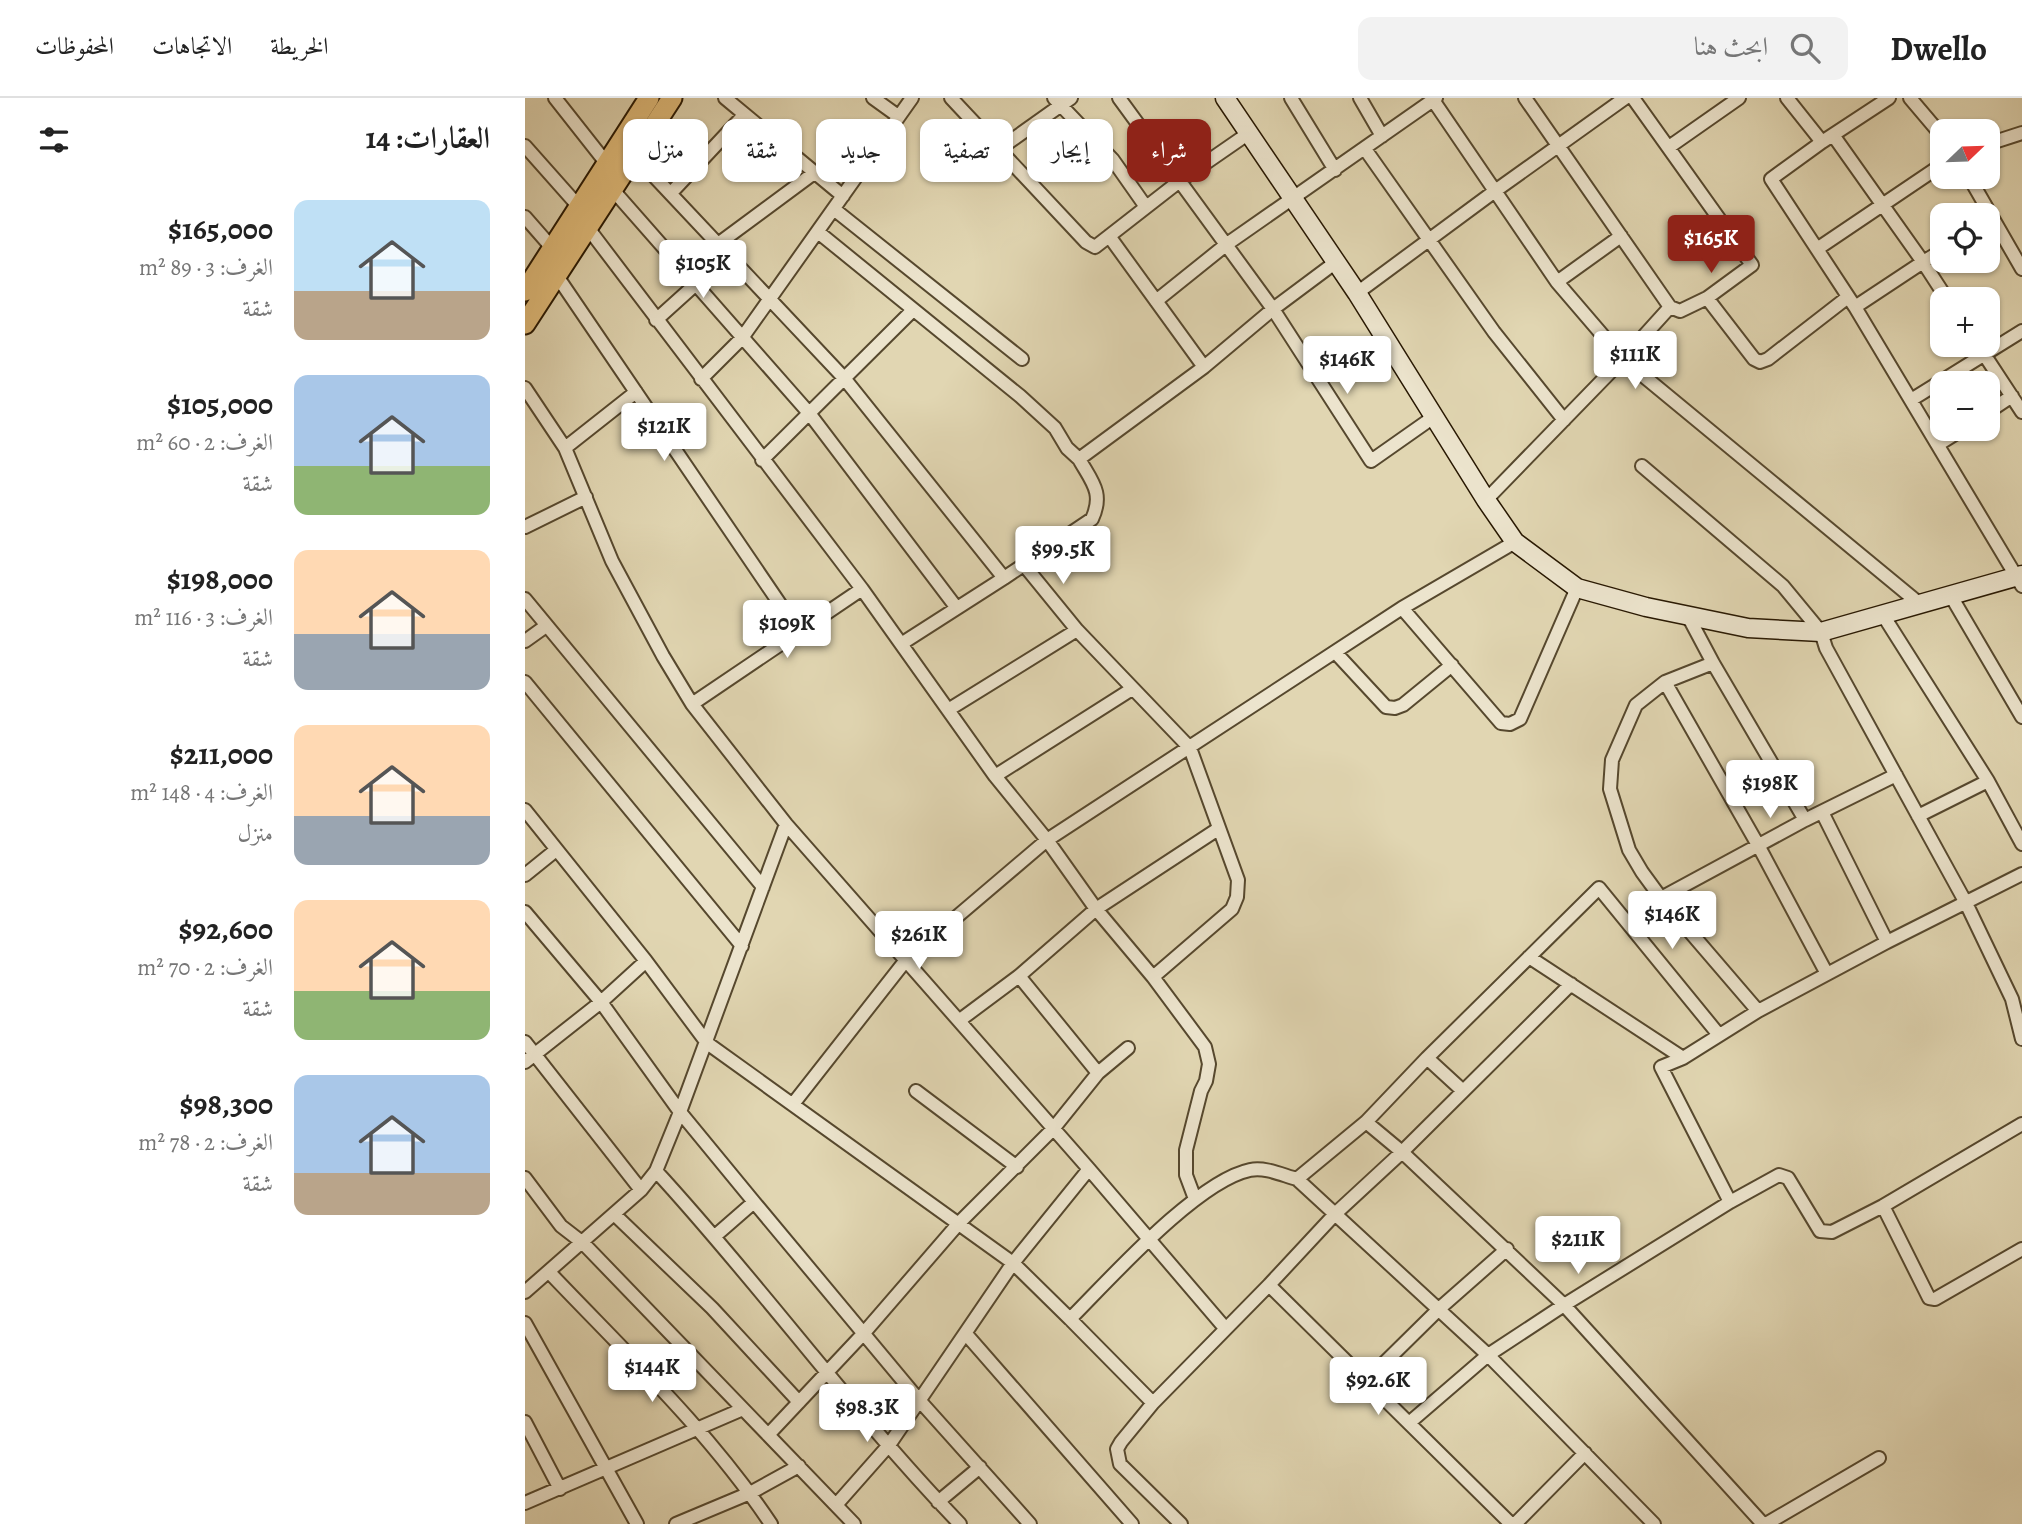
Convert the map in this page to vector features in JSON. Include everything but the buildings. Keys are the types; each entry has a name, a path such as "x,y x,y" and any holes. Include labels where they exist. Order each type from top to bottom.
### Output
{"main road":[{"path":"525,291 649,98"},
{"path":"658,119 672,98"},
{"path":"525,324 623,174"}],"street":[{"path":"555,98 607,164"},
{"path":"725,98 843,196"},
{"path":"873,98 898,116"},
{"path":"701,379 743,338 912,98"},
{"path":"951,98 970,119"},
{"path":"1119,98 1135,119"},
{"path":"1225,98 1357,293 1515,542 1577,588 1646,607 1748,628 1821,632 2020,579 1852,302 1771,179 1827,138 1889,98"},
{"path":"1291,98 1335,170"},
{"path":"1360,98 1382,136"},
{"path":"1525,98 1670,307 1680,311 1707,298 1752,265 1633,98"},
{"path":"1357,293 1625,98"},
{"path":"1669,148 1739,98"},
{"path":"1787,98 1827,138 1882,204 1939,287"},
{"path":"1910,98 1930,122"},
{"path":"1156,301 1227,244 1365,149 1418,103 1435,99 1557,282 1623,359 1921,605"},
{"path":"1013,138 1062,100 1113,160 1146,207"},
{"path":"671,193 744,115"},
{"path":"1211,159 1249,133"},
{"path":"2000,140 2022,133"},
{"path":"525,146 580,208"},
{"path":"1365,149 1494,332 1564,420"},
{"path":"1013,166 1086,242 1094,247 1178,182"},
{"path":"1817,248 1930,172"},
{"path":"718,244 814,173"},
{"path":"661,182 844,377 1003,578"},
{"path":"1182,182 1273,309 1371,461 1435,416"},
{"path":"613,190 809,414 956,607"},
{"path":"835,210 1022,359"},
{"path":"525,217 553,249"},
{"path":"588,228 862,589 995,776 1205,1047 1209,1064 1206,1081 1186,1150 1186,1175 1195,1199"},
{"path":"818,232 1020,396 1055,428 1067,448 1079,459 1097,491 1098,506 1092,519 901,644"},
{"path":"2000,235 2022,269"},
{"path":"1109,236 1204,367"},
{"path":"1557,282 1621,236"},
{"path":"656,320 728,255"},
{"path":"1707,298 1754,359 1761,362 1852,302 1930,258"},
{"path":"1079,459 1204,367 1273,309 1336,262"},
{"path":"557,276 799,632"},
{"path":"1486,499 1670,307"},
{"path":"762,460 913,310"},
{"path":"2000,341 2022,331"},
{"path":"1911,400 1971,357"},
{"path":"1986,357 2022,412"},
{"path":"525,388 565,448 618,573 692,704 786,824 960,1020 1225,1328"},
{"path":"565,448 636,392"},
{"path":"2000,404 2012,396"},
{"path":"1939,444 1944,441"},
{"path":"1642,466 1783,586 1821,632 1826,648 1966,903 2012,999 2022,1039"},
{"path":"525,527 586,497"},
{"path":"793,1104 906,960 1047,840 1402,608 1515,542"},
{"path":"1024,565 1077,630 1190,748 1238,880 1237,897 1232,909 1153,977"},
{"path":"1402,608 1501,723 1510,724 1520,719 1577,588"},
{"path":"692,704 862,589"},
{"path":"1951,596 2022,717"},
{"path":"525,599 763,887"},
{"path":"1883,615 1988,781 2022,844"},
{"path":"1688,616 1805,820"},
{"path":"525,641 546,626"},
{"path":"949,710 1077,630"},
{"path":"1335,652 1386,707 1395,708 1403,705 1452,665"},
{"path":"1713,663 1665,682 1636,705 1612,760 1610,789 1629,850 1642,872 1758,1011"},
{"path":"525,682 742,946"},
{"path":"1665,682 1758,845 1827,974"},
{"path":"995,776 1132,689"},
{"path":"1661,898 1805,820 1896,775"},
{"path":"1918,816 1988,781"},
{"path":"525,810 646,961 707,1043 1013,1263 1153,1403"},
{"path":"1822,812 1887,942"},
{"path":"525,1292 641,1190 656,1171 707,1043 786,824"},
{"path":"960,1020 1019,976 1096,909 1218,829"},
{"path":"525,875 556,850"},
{"path":"1730,1202 1661,1067 1683,1058 1758,1011 1827,974 2022,874"},
{"path":"1297,1179 1366,1122 1599,888 1719,1035"},
{"path":"525,912 601,1002 680,1112 754,1202 919,1400 1030,1524"},
{"path":"1529,957 1683,1058"},
{"path":"530,1058 601,1002 646,961"},
{"path":"1019,976 1098,1073"},
{"path":"1181,1524 1121,1464 1117,1457 1121,1442 1153,1403 1336,1213 1402,1152 1571,984"},
{"path":"525,1042 530,1058 641,1190"},
{"path":"768,1435 863,1334 959,1223 1052,1129 1098,1073 1128,1048"},
{"path":"1427,1058 1463,1091"},
{"path":"916,1091 1017,1167"},
{"path":"1366,1122 1507,1249 1564,1305 1764,1524 1879,1458"},
{"path":"1409,1423 1488,1355 1730,1202 1779,1175 1788,1178 1820,1231 1832,1232 1883,1206 2022,1125"},
{"path":"836,1505 889,1445 1013,1263 1089,1169"},
{"path":"656,1171 715,1236 826,1372 960,1524"},
{"path":"1070,1319 1195,1199 1235,1175 1248,1171 1270,1171 1297,1179 1488,1355 1585,1453 1646,1521"},
{"path":"525,1178 561,1226 583,1243 854,1524"},
{"path":"715,1236 754,1202"},
{"path":"1883,1206 1929,1298 1935,1299 2022,1249"},
{"path":"614,1214 712,1308 799,1402"},
{"path":"1366,1381 1440,1308 1507,1249"},
{"path":"549,1272 698,1429 750,1493 771,1524"},
{"path":"1269,1285 1513,1524 1585,1453"},
{"path":"525,1323 637,1524"},
{"path":"966,1334 1132,1524"},
{"path":"525,1503 743,1409"},
{"path":"525,1422 560,1489"},
{"path":"675,1524 750,1493 799,1466"},
{"path":"938,1502 980,1467"}]}
